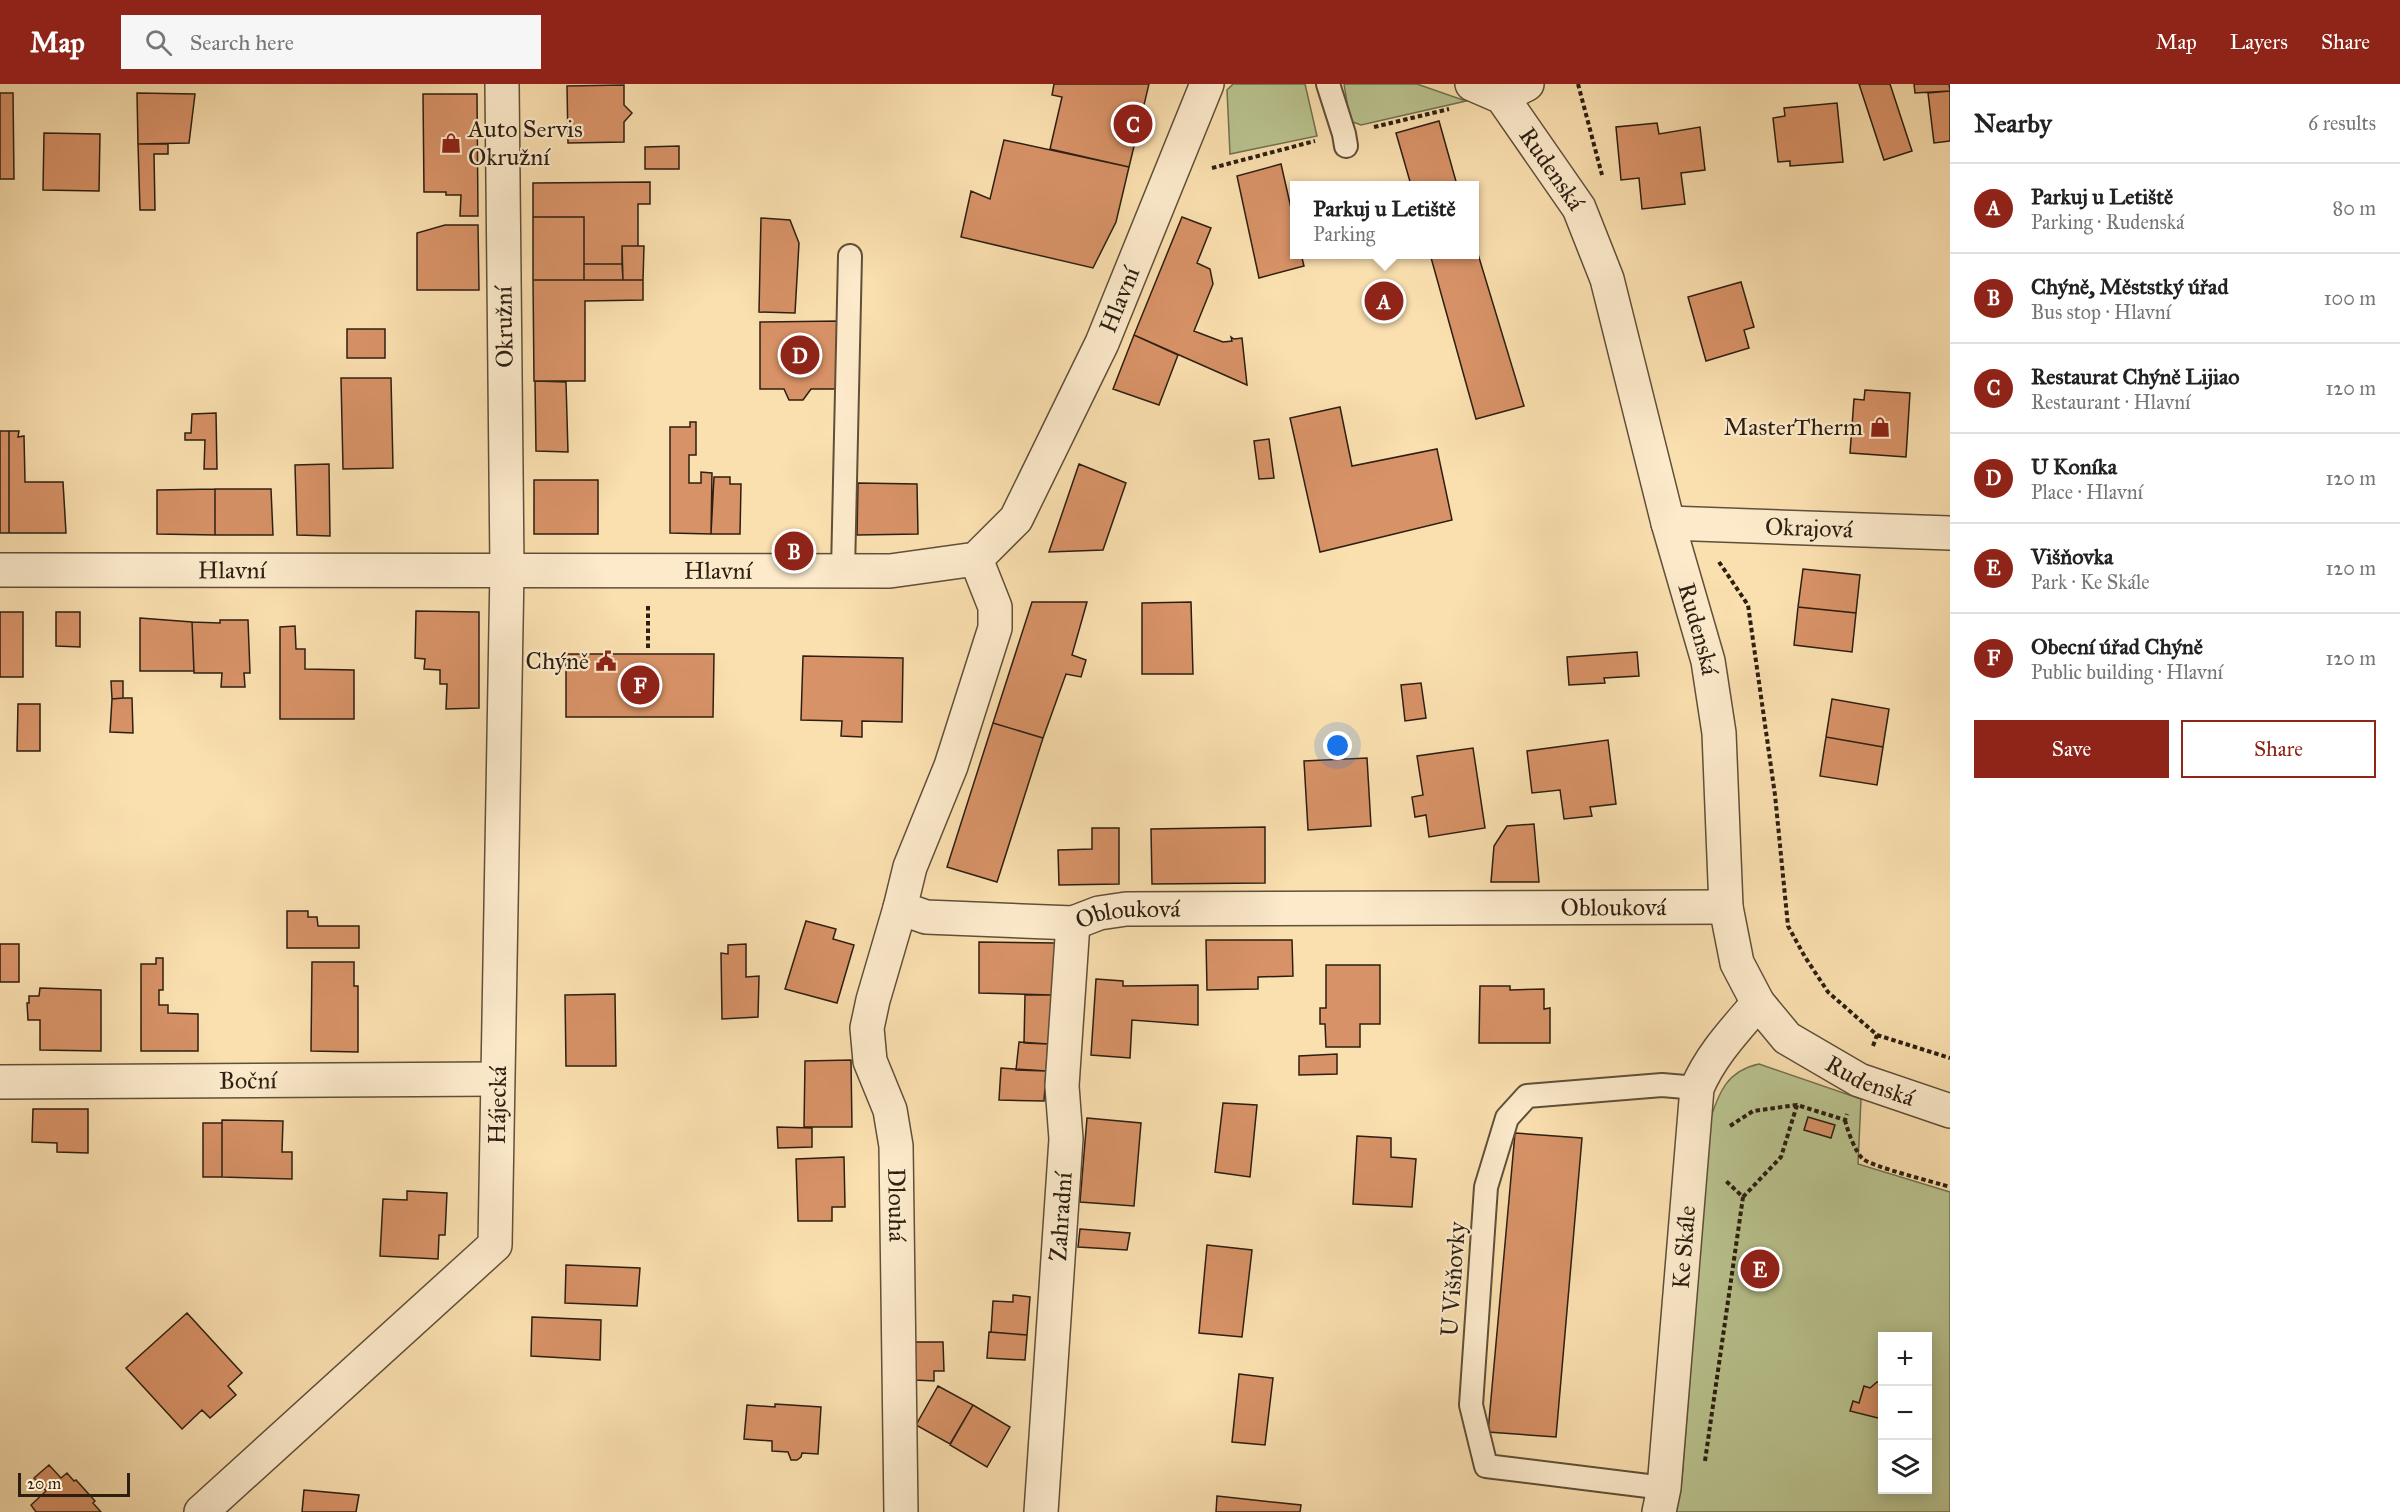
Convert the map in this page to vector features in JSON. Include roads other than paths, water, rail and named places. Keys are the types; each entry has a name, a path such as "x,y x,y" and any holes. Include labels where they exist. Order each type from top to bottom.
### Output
{"street":[{"name":"Okružní","path":"502,84 507,569"},
{"name":"Hlavní","path":"0,570 890,571 976,559 1016,519 1102,343 1207,84"},
{"name":"Rudenská","path":"1472,84 1511,88 1579,208 1603,269 1668,523 1708,661 1719,733 1726,907 1737,963 1758,1003 1787,1038 1859,1080 1950,1111"},
{"name":"Okrajová","path":"1668,523 1950,533"},
{"path":"900,908 913,858 951,766 995,628 995,607 976,559"},
{"name":"Hájecká","path":"201,1512 495,1245 496,1079 507,569"},
{"name":"Oblouková","path":"900,908 926,917 1073,923 1099,913 1126,909 1726,907"},
{"name":"Dlouhá","path":"900,908 867,1028 870,1061 890,1110 896,1146 901,1512"},
{"name":"Zahradní","path":"1041,1512 1066,1139 1062,1086 1073,923"},
{"name":"Ke Skále","path":"1662,1500 1697,1088 1705,1070 1727,1039 1758,1003"},
{"name":"Boční","path":"0,1082 496,1079"}],"lane":[{"path":"1328,84 1346,146"},
{"path":"843,571 850,256"},
{"name":"U Višňovky","path":"1662,1500 1486,1466 1471,1405 1486,1187 1507,1118 1527,1096 1662,1085 1697,1088"}],"place":[{"name":"Restaurat Chýně Lijiao","path":"1133,124"},
{"name":"Auto Servis Okružní","path":"451,143"},
{"name":"Parkuj u Letiště","path":"1384,301"},
{"name":"U Koníka","path":"800,355"},
{"name":"MasterTherm","path":"1880,427"},
{"name":"Chýně, Měststký úřad","path":"794,551"},
{"name":"Chýně","path":"606,661"},
{"name":"Obecní úřad Chýně","path":"640,685"},
{"name":"Višňovka","path":"1760,1269"}]}
